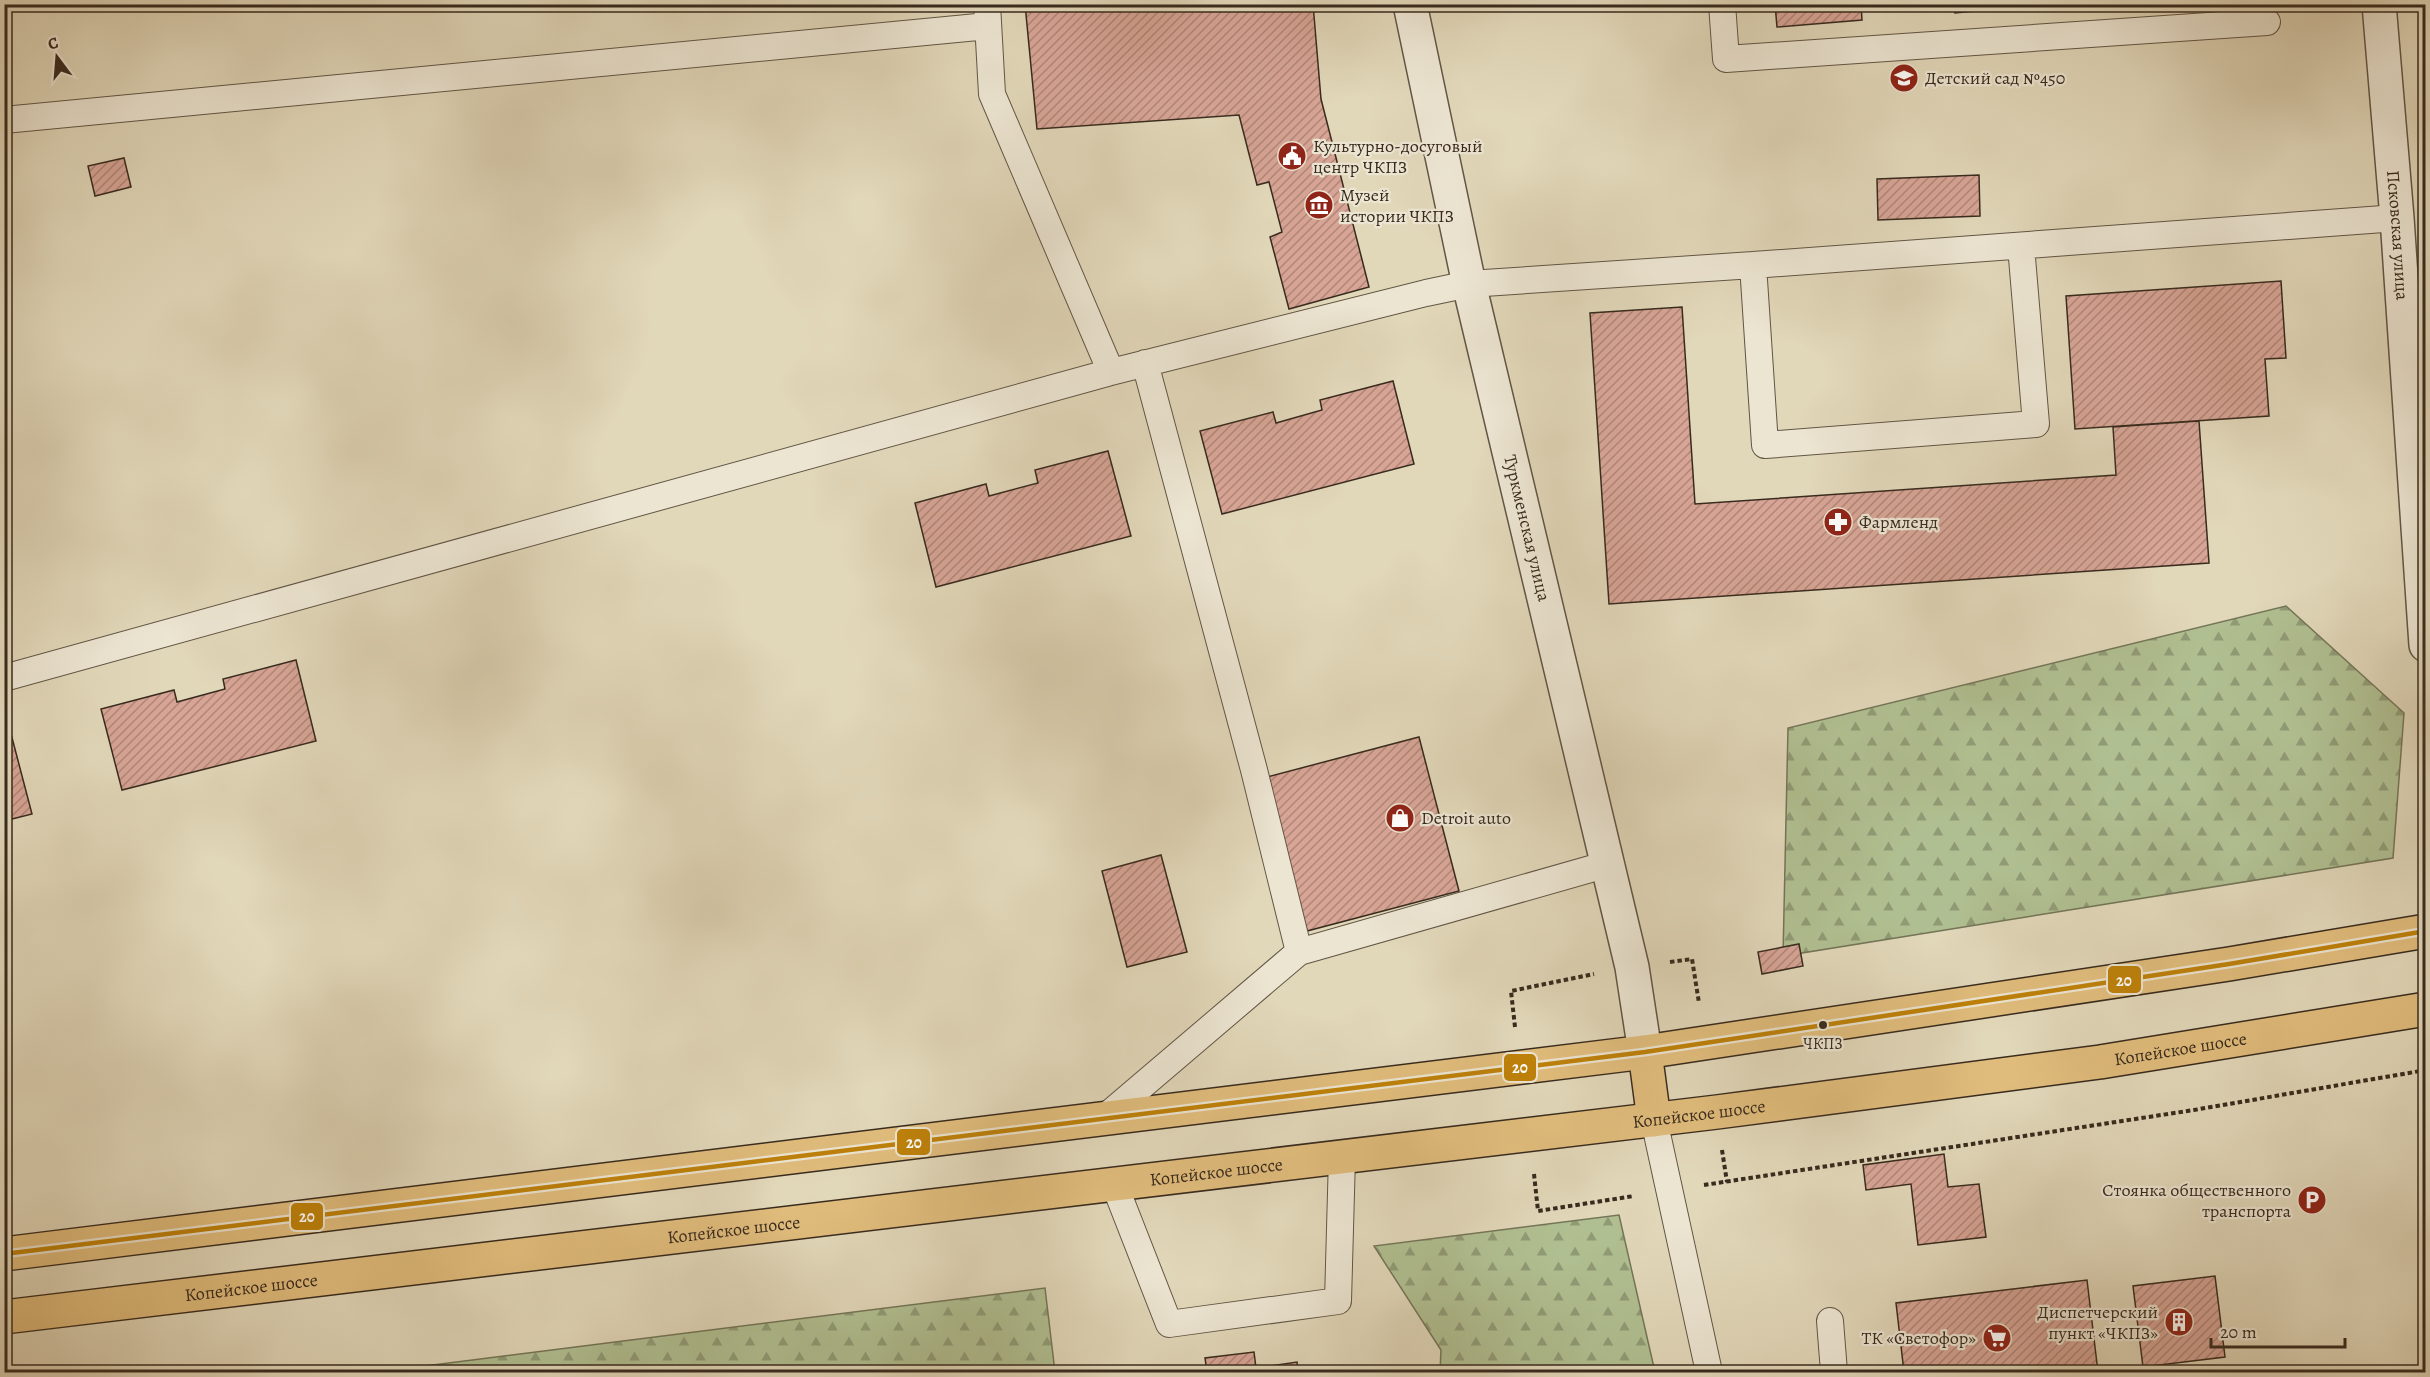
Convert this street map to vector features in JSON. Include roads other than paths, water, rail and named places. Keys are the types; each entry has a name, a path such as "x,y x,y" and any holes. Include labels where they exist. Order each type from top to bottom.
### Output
{"main road":[{"path":"4,1254 1645,1052 2426,932"},
{"name":"Копейское шоссе","path":"4,1317 1654,1120 2100,1062 2426,1009"},
{"path":"1645,1052 1654,1120"}],"street":[{"name":"Туркменская улица","path":"1410,4 1468,284 1632,967 1645,1052"},
{"name":"Псковская улица","path":"2379,4 2397,218 2414,303 2426,645"}],"lane":[{"path":"1722,4 1726,59 2266,22"},
{"path":"4,120 988,15 992,94 1110,372"},
{"path":"4,678 1110,372 1468,284 2397,218"},
{"path":"1753,265 1765,445 2036,424 2021,246"},
{"path":"1145,363 1254,770 1299,952"},
{"path":"1103,1119 1299,952 1608,864"},
{"path":"1654,1120 1667,1191 1709,1372"},
{"path":"1114,1186 1168,1324 1338,1301 1342,1157"},
{"path":"1830,1321 1834,1372"}],"place":[{"name":"Детский сад №450","path":"1904,78"},
{"name":"Культурно-досуговый центр ЧКПЗ","path":"1292,156"},
{"name":"Музей истории ЧКПЗ","path":"1319,205"},
{"name":"Фармленд","path":"1838,522"},
{"name":"Detroit auto","path":"1400,818"},
{"name":"ЧКПЗ","path":"1823,1025"},
{"name":"Стоянка общественного транспорта","path":"2312,1200"},
{"name":"Диспетчерский пункт «ЧКПЗ»","path":"2179,1322"},
{"name":"ТК «Светофор»","path":"1997,1338"}]}
